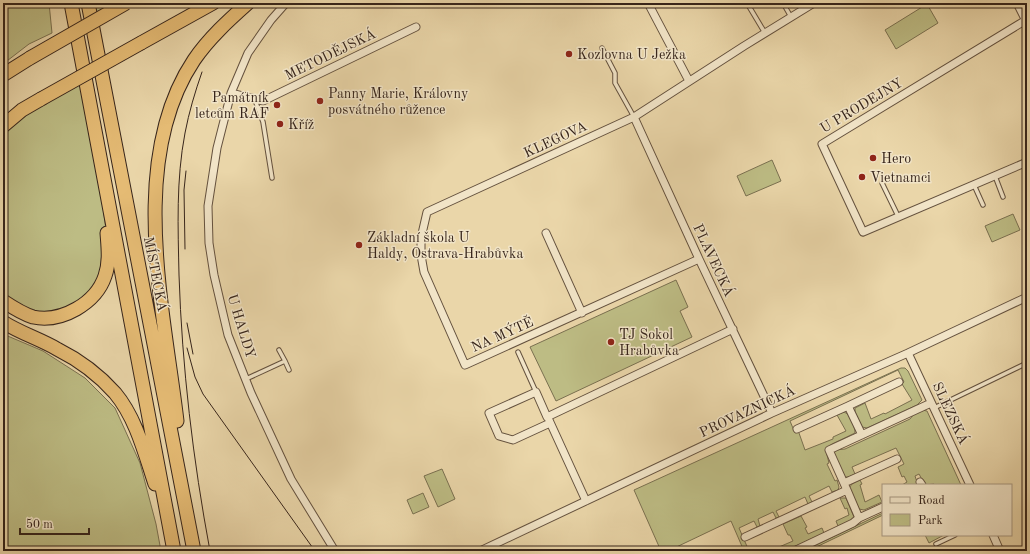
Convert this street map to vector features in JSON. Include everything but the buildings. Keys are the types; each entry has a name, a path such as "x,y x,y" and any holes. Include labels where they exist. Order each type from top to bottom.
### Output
{"highway":[{"path":"71,3 174,551"},
{"name":"MÍSTECKÁ","path":"88,3 194,551"},
{"path":"3,75 126,3"},
{"path":"3,126 22,110 213,3"},
{"path":"188,519 157,258 155,212 158,164 162,140 169,115 176,96 193,61 205,45 248,3"},
{"path":"3,301 16,309 33,316 42,318 56,317 73,311 89,300 98,291 106,275 108,247 92,116"},
{"path":"3,322 23,333 55,347 72,357 103,381 116,394 138,434 170,526"}],"street":[{"name":"U HALDY","path":"286,3 271,20 248,53 231,93 217,148 208,206 209,243 214,275 228,335 246,380 291,479 333,550"},
{"path":"648,3 689,81"},
{"name":"KLEGOVA","path":"427,212 634,117 814,3"},
{"path":"1017,3 1026,21"},
{"name":"U PRODEJNY","path":"1026,21 822,144 862,232 1027,162"},
{"name":"METODĚJSKÁ","path":"231,93 263,101 416,27"},
{"name":"PLAVECKÁ","path":"634,117 699,260 772,413"},
{"name":"NA MÝTĚ","path":"427,212 421,238 421,255 424,272 465,365 699,260"},
{"path":"546,232 582,313"},
{"name":"PROVAZNICKÁ","path":"480,551 772,413 908,353 1027,297"},
{"path":"586,501 549,420 536,392 489,413 499,436 513,440 549,420 733,329"},
{"name":"SLEZSKÁ","path":"908,353 970,484"},
{"path":"797,429 899,382"},
{"path":"848,406 862,435"},
{"path":"859,518 829,450 933,406"},
{"path":"745,537 897,459"},
{"path":"794,551 882,507"},
{"path":"993,536 1000,551"}],"lane":[{"path":"747,3 765,33"},
{"path":"783,3 791,17"},
{"path":"602,48 615,73 615,83 634,117"},
{"path":"255,99 263,122 272,178"},
{"path":"991,177 1003,197"},
{"path":"882,183 898,216"},
{"path":"974,184 983,205"},
{"path":"279,350 289,370"},
{"path":"518,352 536,392"},
{"path":"246,380 285,361"},
{"path":"933,406 1027,362"},
{"path":"936,544 953,536"}],"green space":[{"path":"3,3 49,3 52,33 29,44 3,64"},
{"path":"89,3 126,3 93,22"},
{"path":"927,4 938,23 896,49 885,30"},
{"path":"85,76 92,116 108,247 98,291 49,318 3,301 3,126"},
{"path":"772,160 781,181 746,196 737,176"},
{"path":"1013,214 1020,230 992,242 985,226"},
{"name":"TJ Sokol Hrabůvka","path":"676,280 688,307 680,311 692,337 556,401 530,347"},
{"path":"3,334 43,351 85,378 115,408 140,463 156,524 161,551 3,551"},
{"path":"901,368 905,368 908,371 922,400 917,405 867,428 862,427 855,412 855,408 865,403 871,419 884,413 885,414 912,400 902,384 904,382 898,370 790,421 795,433 799,433 805,450 833,439 833,437 846,431 837,415 844,412 850,418 855,433 832,444 826,451 829,463 827,464 835,481 837,480 839,487 838,490 832,492 829,486 809,496 812,502 808,504 805,497 776,511 779,517 776,518 773,512 758,519 760,526 757,527 754,521 739,528 749,551 744,551 731,521 668,551 661,551 634,490"},
{"path":"922,410 927,411 961,484 924,484 919,474 915,476 917,484 904,484 907,482 904,476 902,477 898,467 904,464 896,448 852,467 855,474 849,477 844,477 833,452 835,450 845,449 910,419 915,413"},
{"path":"442,469 455,499 438,507 424,476"},
{"path":"860,480 865,502 879,495 882,502 864,510 859,509 849,488 852,484"},
{"path":"423,493 429,507 413,514 407,500"},
{"path":"840,498 846,498 854,517 853,520 838,526 836,521 849,515 847,508 845,509"},
{"path":"882,513 882,515 808,551 803,551"},
{"path":"801,516 807,527 805,528 808,534 822,528 824,533 785,551 781,551 779,547 793,541 790,535 788,535 783,524"},
{"path":"926,536 942,536 929,543"}],"tram line":[{"path":"202,72 190,110 182,151 178,204 178,239 180,310 189,413 198,482 210,551"},
{"path":"185,249 184,190 186,171"},
{"path":"187,323 193,354"},
{"path":"187,348 195,377 203,394 315,551"}],"place":[{"name":"Kozlovna U Ježka","path":"569,54"},
{"name":"Panny Marie, Královny posvátného růžence","path":"320,101"},
{"name":"Památník letcům RAF","path":"277,105"},
{"name":"Kříž","path":"280,124"},
{"name":"Hero","path":"873,158"},
{"name":"Vietnamci","path":"862,177"},
{"name":"Základní škola U Haldy, Ostrava-Hrabůvka","path":"359,245"},
{"name":"TJ Sokol Hrabůvka","path":"611,342"}]}
